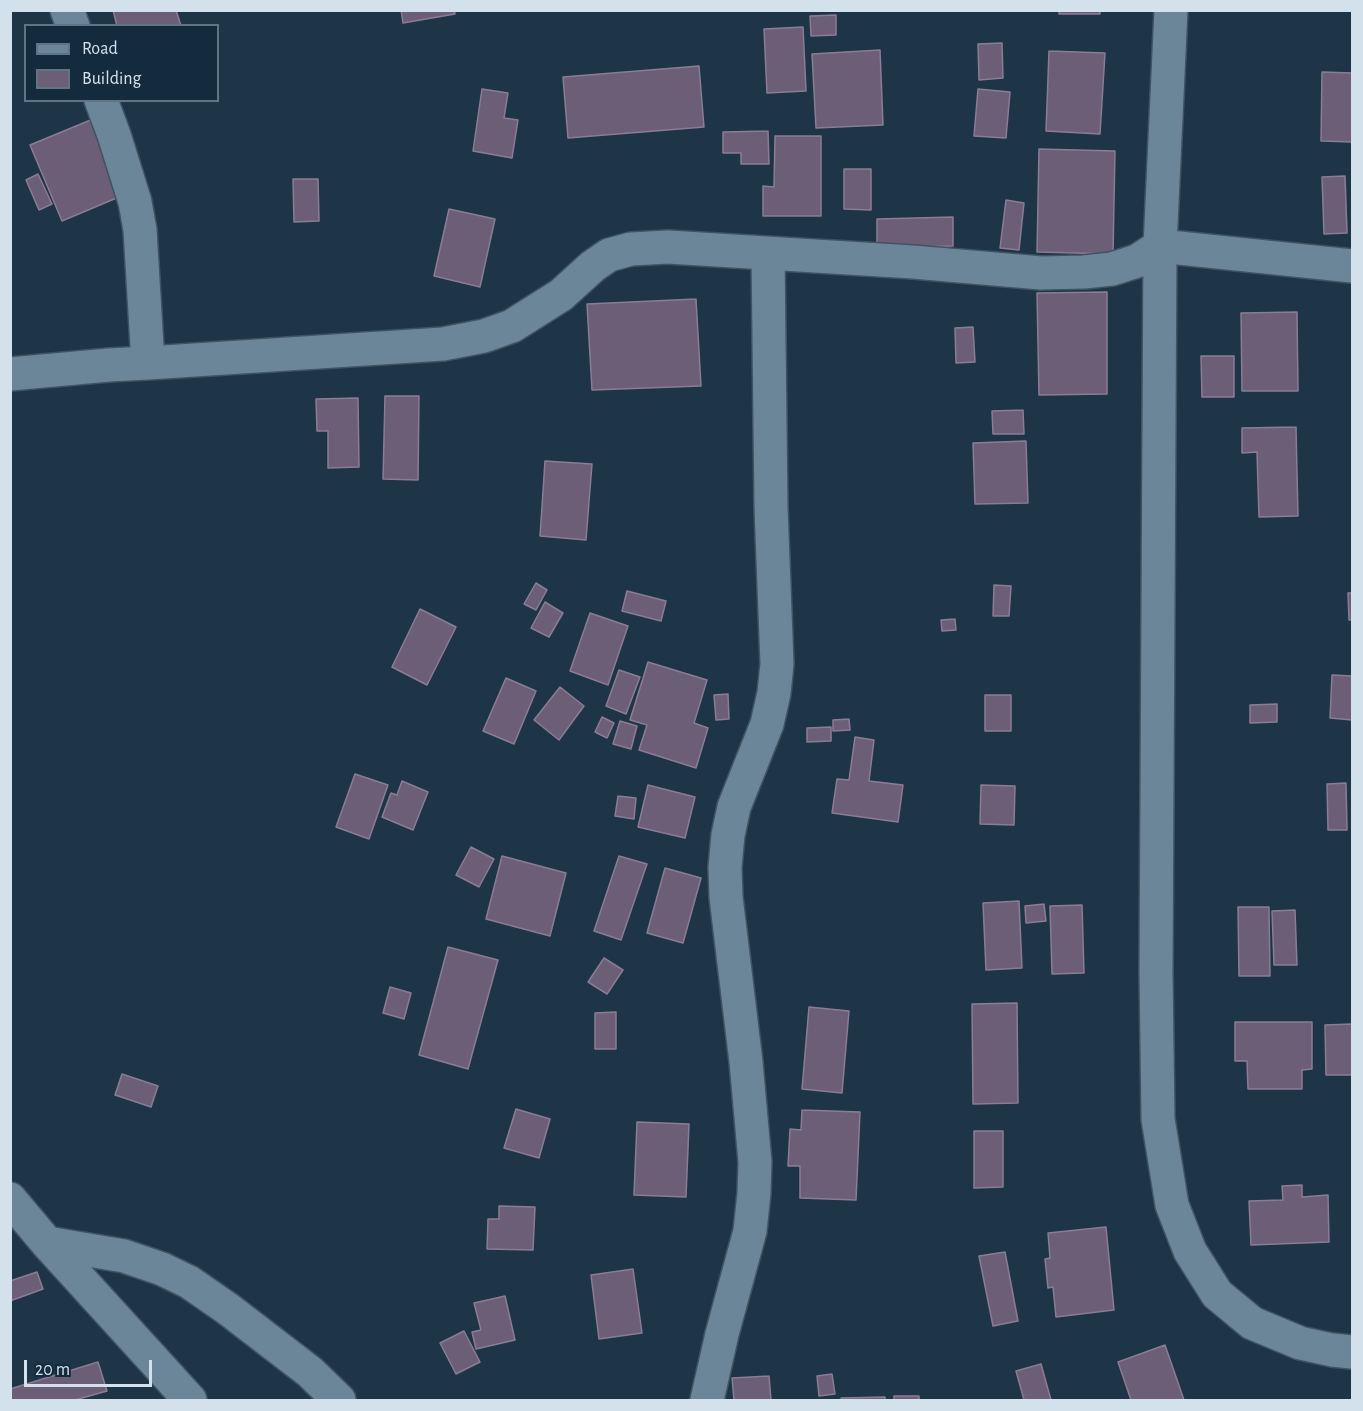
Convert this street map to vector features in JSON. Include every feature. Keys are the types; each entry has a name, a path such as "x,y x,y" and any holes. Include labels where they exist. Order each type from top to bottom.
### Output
{"street":[{"path":"1171,10 1160,246 1156,972 1158,1119 1172,1205 1190,1251 1217,1293 1252,1323 1300,1343 1353,1352"},
{"path":"102,102 135,202 140,230 148,363"},
{"path":"10,374 109,365 443,344 484,336 512,326 561,295 609,255 632,249 668,247 1052,273 1112,269 1137,261 1160,246 1353,266"},
{"path":"707,1401 722,1334 750,1231 754,1193 755,1162 746,1062 726,897 725,867 734,807 767,724 774,693 777,664 771,507 768,254"},
{"path":"10,1199 47,1244 190,1401"},
{"path":"47,1244 124,1256 162,1269 189,1282 310,1372 339,1401"}],"building":[{"path":"113,10 176,10 180,24 116,24"},
{"path":"401,10 454,10 455,14 403,23"},
{"path":"1059,10 1100,10 1100,14 1059,14"},
{"path":"836,15 836,35 811,36 810,16"},
{"path":"803,27 806,91 767,93 764,29"},
{"path":"1002,43 1003,78 979,80 978,44"},
{"path":"880,50 883,125 816,128 812,54"},
{"path":"1049,51 1105,53 1100,134 1046,131"},
{"path":"699,66 704,127 568,138 563,77"},
{"path":"1322,72 1352,73 1352,142 1321,141"},
{"path":"482,89 508,93 504,118 518,120 512,158 473,151"},
{"path":"978,89 1010,92 1006,138 974,136"},
{"path":"93,119 126,194 62,221 30,145"},
{"path":"768,131 769,164 741,164 741,153 723,153 723,132"},
{"path":"775,136 821,136 821,216 763,216 763,186 774,187"},
{"path":"1039,149 1115,151 1113,254 1037,252"},
{"path":"844,169 871,169 871,210 844,209"},
{"path":"38,174 52,204 39,210 26,180"},
{"path":"1345,176 1347,233 1324,234 1322,177"},
{"path":"293,179 318,179 319,221 294,222"},
{"path":"1006,200 1024,203 1019,250 1000,248"},
{"path":"449,209 495,219 480,287 434,276"},
{"path":"953,217 953,246 877,248 877,219"},
{"path":"1107,292 1107,394 1039,395 1037,293"},
{"path":"696,299 701,386 592,390 587,304"},
{"path":"1297,312 1298,391 1242,391 1241,313"},
{"path":"973,327 975,362 956,363 955,328"},
{"path":"1201,356 1234,356 1234,397 1202,397"},
{"path":"385,396 419,396 418,480 383,479"},
{"path":"358,398 359,467 328,468 328,431 317,431 316,399"},
{"path":"1023,410 1024,434 993,434 992,411"},
{"path":"1296,427 1298,516 1259,517 1257,452 1242,453 1242,428"},
{"path":"1026,441 1028,503 975,504 973,443"},
{"path":"545,461 592,464 586,540 540,536"},
{"path":"536,583 547,590 536,610 524,604"},
{"path":"994,585 1011,586 1009,616 993,616"},
{"path":"627,591 666,601 661,621 622,611"},
{"path":"1348,593 1352,593 1352,620 1349,620"},
{"path":"545,602 563,613 549,637 531,628"},
{"path":"420,609 456,627 427,685 392,667"},
{"path":"590,613 628,626 608,685 570,671"},
{"path":"955,619 956,630 942,631 941,620"},
{"path":"648,662 707,680 694,723 708,728 696,768 639,750 647,725 630,720"},
{"path":"619,670 640,677 626,714 606,706"},
{"path":"1332,675 1352,676 1352,720 1330,718"},
{"path":"506,678 536,691 514,744 483,731"},
{"path":"560,687 584,706 559,740 534,720"},
{"path":"728,694 729,719 716,720 714,695"},
{"path":"985,695 1011,695 1011,731 985,731"},
{"path":"1277,704 1277,722 1250,723 1250,705"},
{"path":"602,717 614,723 607,738 595,732"},
{"path":"849,719 850,730 833,731 833,720"},
{"path":"620,721 637,726 631,749 613,744"},
{"path":"831,727 831,741 807,742 807,728"},
{"path":"855,737 874,740 869,781 903,785 898,822 832,813 837,779 849,780"},
{"path":"355,774 388,785 369,839 336,827"},
{"path":"402,781 428,792 413,830 382,817 391,793 397,795"},
{"path":"1346,783 1347,830 1328,830 1327,784"},
{"path":"648,785 695,797 685,838 638,827"},
{"path":"981,785 1015,786 1014,825 980,824"},
{"path":"618,796 636,798 634,819 615,816"},
{"path":"471,847 494,859 479,887 456,875"},
{"path":"502,856 566,873 550,936 486,919"},
{"path":"619,856 647,864 621,940 594,931"},
{"path":"665,868 701,878 683,943 647,933"},
{"path":"1019,901 1022,968 986,970 983,903"},
{"path":"1044,904 1046,921 1026,923 1025,906"},
{"path":"1082,905 1084,973 1052,974 1050,906"},
{"path":"1238,907 1269,907 1270,976 1239,976"},
{"path":"1295,910 1297,965 1274,965 1272,911"},
{"path":"448,947 498,960 468,1069 419,1055"},
{"path":"604,958 623,970 607,994 588,982"},
{"path":"390,987 411,993 404,1019 383,1013"},
{"path":"1017,1003 1018,1103 973,1104 972,1004"},
{"path":"809,1007 849,1011 842,1093 802,1089"},
{"path":"616,1012 616,1049 595,1049 595,1013"},
{"path":"1235,1022 1312,1022 1312,1069 1302,1070 1302,1089 1248,1089 1247,1061 1235,1061"},
{"path":"1352,1024 1352,1075 1326,1075 1325,1025"},
{"path":"122,1074 158,1086 151,1107 115,1095"},
{"path":"516,1109 550,1119 539,1158 504,1148"},
{"path":"802,1110 860,1112 856,1200 800,1198 800,1166 788,1166 790,1129 801,1130"},
{"path":"637,1122 689,1124 686,1197 634,1195"},
{"path":"974,1131 1003,1131 1003,1187 974,1188"},
{"path":"1302,1185 1302,1197 1328,1195 1329,1242 1251,1245 1249,1201 1283,1200 1282,1186"},
{"path":"499,1206 535,1207 533,1250 487,1249 488,1219 499,1219"},
{"path":"1106,1227 1114,1310 1056,1317 1053,1287 1048,1288 1045,1259 1050,1258 1048,1233"},
{"path":"1005,1252 1018,1321 993,1326 979,1256"},
{"path":"633,1269 642,1333 599,1339 591,1275"},
{"path":"37,1272 43,1289 10,1301 10,1281"},
{"path":"505,1296 515,1340 476,1349 472,1332 481,1330 474,1303"},
{"path":"464,1331 480,1362 456,1374 440,1343"},
{"path":"1165,1345 1184,1400 1131,1400 1118,1362"},
{"path":"98,1362 107,1391 75,1400 10,1400 10,1389"},
{"path":"1041,1364 1051,1400 1024,1400 1016,1371"},
{"path":"832,1374 835,1394 819,1396 817,1376"},
{"path":"769,1376 771,1400 734,1400 732,1378"},
{"path":"894,1396 919,1396 919,1400 894,1400"},
{"path":"885,1397 885,1400 842,1400 841,1398"}]}
